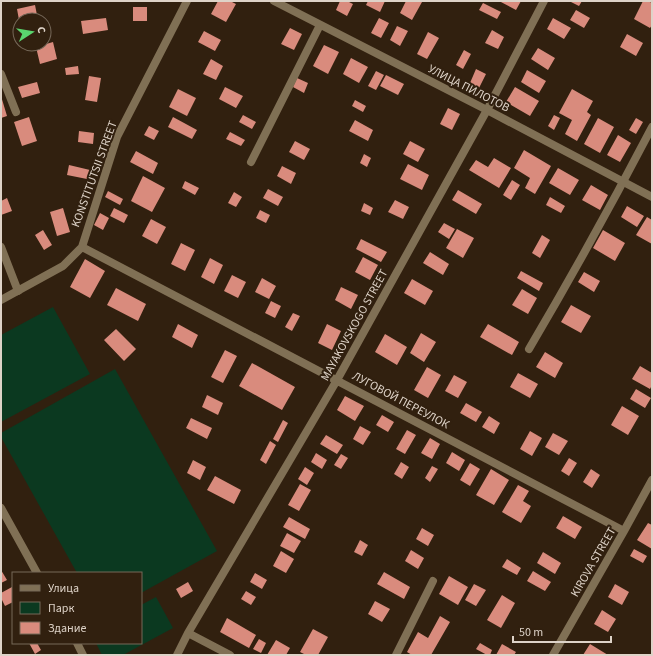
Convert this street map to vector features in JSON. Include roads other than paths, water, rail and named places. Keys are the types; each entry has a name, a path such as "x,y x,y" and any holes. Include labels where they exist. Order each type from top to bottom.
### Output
{"street":[{"name":"KONSTITUTSII STREET","path":"1,300 63,266 82,247 117,137 187,1"},
{"name":"УЛИЦА ПИЛОТОВ","path":"274,1 487,110 652,197"},
{"name":"MAYAKOVSKOGO STREET","path":"177,655 188,633 338,380 487,110 544,1"},
{"path":"251,162 320,24"},
{"path":"1,74 16,112"},
{"path":"529,349 585,253 652,127"},
{"path":"1,247 18,291"},
{"name":"ЛУГОВОЙ ПЕРЕУЛОК","path":"82,247 624,530"},
{"name":"KIROVA STREET","path":"553,655 652,480"},
{"path":"1,508 36,572"},
{"path":"396,655 433,581"},
{"path":"188,633 230,655"},
{"path":"78,644 83,655"}]}
